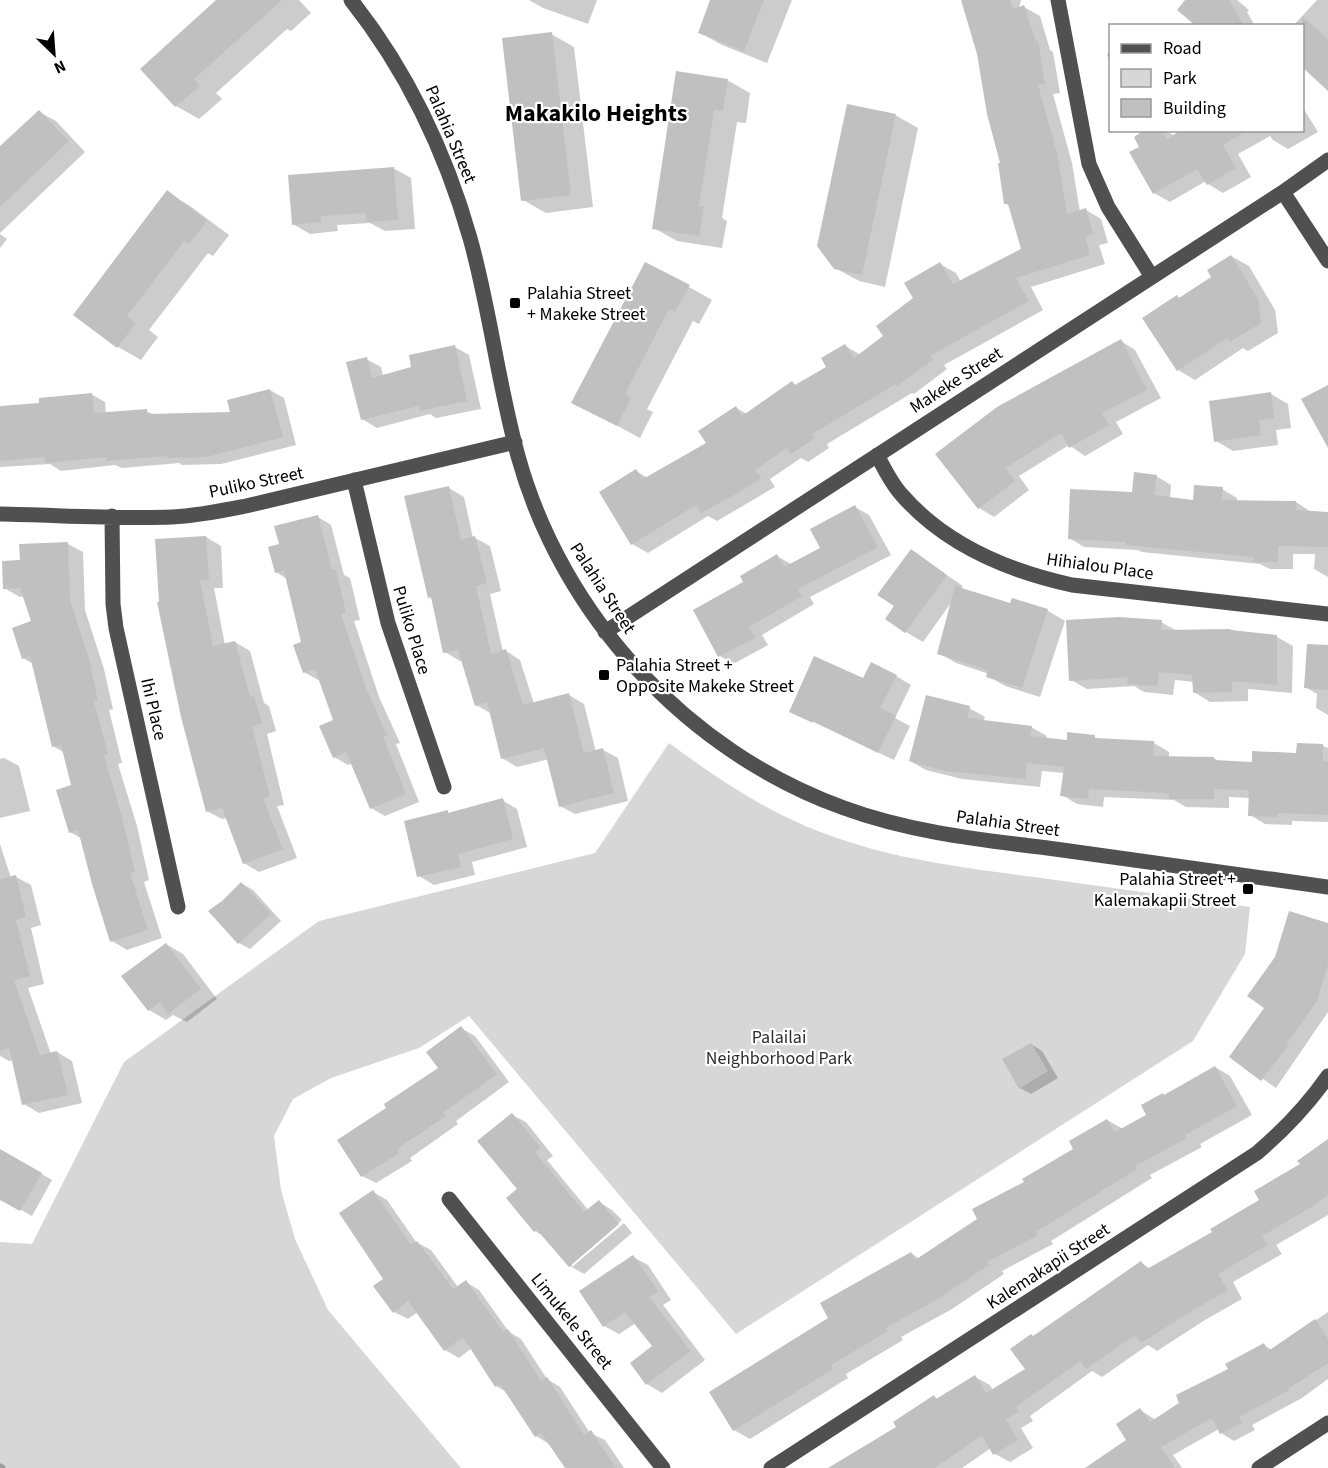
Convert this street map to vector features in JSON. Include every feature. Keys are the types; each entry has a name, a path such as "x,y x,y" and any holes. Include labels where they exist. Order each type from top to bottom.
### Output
{"street":[{"name":"Palahia Street","path":"351,0 376,31 416,96 447,166 471,240 518,456 542,524 565,571 605,632 638,671 683,714 733,752 786,783 844,808 903,826 965,837 1328,887"},
{"path":"1058,0 1089,164 1107,207 1152,277"},
{"name":"Makeke Street","path":"605,632 1328,160"},
{"path":"1282,192 1328,261"},
{"name":"Puliko Street","path":"0,514 173,517 210,513 515,442"},
{"name":"Hihialou Place","path":"877,455 900,493 924,516 959,542 1009,568 1072,585 1328,614"},
{"name":"Puliko Place","path":"354,480 388,622 444,787"},
{"name":"Ihi Place","path":"112,516 113,604 116,628 178,907"},
{"name":"Kalemakapii Street","path":"771,1468 1250,1159 1286,1129 1311,1101 1328,1076"},
{"name":"Limukele Street","path":"449,1199 663,1468"},
{"path":"1259,1468 1328,1423"}],"green space":[{"name":"Palailai Neighborhood Park","path":"669,743 708,771 768,808 811,828 858,845 958,866 1250,907 1245,954 1193,1041 736,1334 469,1016 419,1048 331,1078 293,1099 274,1136 281,1190 295,1239 328,1310 461,1468 0,1468 0,1242 32,1244 124,1062 319,921 595,853"}],"building":[{"path":"216,0 282,0 194,79 200,86 175,107 140,69"},
{"path":"710,0 764,0 744,51 698,33"},
{"path":"961,0 1010,0 1013,9 1024,5 1036,42 1038,41 1045,84 1038,85 1057,153 1067,214 1086,208 1093,234 1085,237 1090,255 1016,278 1029,301 930,356 933,360 897,386 896,384 812,434 815,438 791,454 787,448 755,470 761,478 738,493 701,513 696,505 631,545 599,492 636,469 643,479 706,443 698,431 736,406 742,416 792,381 795,385 826,367 821,358 845,344 854,358 883,336 876,326 913,298 904,283 940,262 953,284 1021,249 1008,204 1004,204 998,163 1000,163 987,114 977,54"},
{"path":"1185,0 1229,0 1243,24 1194,24 1177,10"},
{"path":"1302,16 1328,39 1328,91 1304,69 1304,24 1302,24"},
{"path":"552,32 571,195 521,201 502,38"},
{"path":"676,71 728,79 723,111 714,110 699,206 704,206 699,236 652,229"},
{"path":"847,104 896,114 862,275 834,269 817,246"},
{"path":"39,110 69,141 0,207 0,146"},
{"path":"1141,132 1163,132 1167,139 1178,132 1245,132 1223,145 1236,168 1207,185 1197,169 1153,194 1129,152 1139,147 1134,137"},
{"path":"394,167 398,220 366,222 366,213 321,216 321,222 292,225 288,175"},
{"path":"167,190 207,221 189,244 184,241 127,316 136,323 117,348 73,315"},
{"path":"1231,255 1258,299 1261,323 1230,342 1227,338 1177,371 1142,318 1177,295 1179,298 1211,277 1207,270"},
{"path":"645,262 690,285 675,312 669,309 625,394 631,398 617,426 571,403"},
{"path":"1121,339 1147,390 1102,413 1109,425 1069,448 1061,433 1005,468 1015,481 978,509 935,454 997,407"},
{"path":"455,345 467,401 420,411 419,406 361,420 346,362 367,357 372,378 411,367 409,355"},
{"path":"1328,385 1328,448 1301,399"},
{"path":"270,389 283,437 207,457 167,458 167,456 106,461 106,457 45,463 45,457 0,461 0,406 39,403 39,398 92,393 94,413 147,409 147,414 230,412 227,400"},
{"path":"1271,392 1274,418 1259,420 1261,435 1214,442 1209,401"},
{"path":"1134,472 1157,475 1154,495 1193,500 1194,485 1223,487 1221,500 1296,501 1296,510 1328,512 1328,547 1278,546 1278,562 1253,562 1253,557 1126,545 1126,542 1068,539 1070,489 1132,492"},
{"path":"449,486 461,540 475,536 487,583 476,586 491,654 506,649 523,705 569,693 584,753 603,748 614,793 559,807 544,748 501,759 487,702 475,706 458,650 443,653 431,597 428,598 404,496"},
{"path":"855,505 878,547 798,589 802,596 749,627 755,638 718,657 693,610 743,582 740,576 777,554 784,567 820,548 810,529"},
{"path":"318,515 332,570 336,569 346,613 341,614 366,688 387,735 383,737 406,794 370,809 346,752 333,758 319,726 333,720 315,669 303,673 293,645 301,642 284,571 275,573 268,547 279,544 274,526"},
{"path":"206,536 209,580 200,580 213,646 235,641 250,697 254,696 262,723 252,726 270,797 263,798 283,849 243,864 222,808 206,812 181,717 157,602 159,602 155,539"},
{"path":"68,542 70,600 89,659 98,701 94,702 108,754 104,755 135,872 130,873 148,930 110,942 78,830 69,833 56,790 71,785 61,745 52,747 30,656 22,659 12,628 31,621 20,588 3,589 2,561 20,560 19,544"},
{"path":"911,549 947,575 905,633 885,619 894,606 877,595"},
{"path":"955,586 1010,603 1012,598 1048,609 1022,688 986,677 988,670 937,654"},
{"path":"1119,617 1162,620 1161,630 1231,629 1277,635 1277,685 1232,681 1232,692 1193,693 1192,675 1159,672 1157,686 1127,684 1128,677 1069,681 1066,620"},
{"path":"1307,644 1328,645 1328,690 1304,688"},
{"path":"814,656 863,678 871,662 897,675 880,708 896,716 878,753 813,721 813,723 789,712"},
{"path":"926,695 970,706 967,718 1032,726 1030,736 1067,740 1067,732 1095,735 1095,738 1154,741 1153,756 1214,757 1214,760 1252,762 1252,751 1296,753 1297,743 1323,744 1323,761 1328,761 1328,815 1277,813 1277,817 1248,816 1249,790 1214,789 1214,799 1169,799 1169,793 1089,789 1088,799 1060,796 1064,767 1027,763 1025,779 945,771 909,761"},
{"path":"503,798 513,839 458,854 461,867 417,877 404,821 448,810 448,813"},
{"path":"16,875 26,917 16,920 30,976 14,980 40,1055 57,1051 68,1095 22,1105 9,1048 0,1051 0,879"},
{"path":"241,882 271,914 238,944 208,911"},
{"path":"1289,911 1328,923 1328,964 1317,1001 1286,1045 1288,1046 1261,1081 1229,1057 1264,1008 1247,996 1275,957"},
{"path":"166,943 201,989 168,1014 160,1002 148,1011 121,976"},
{"path":"461,1026 497,1074 443,1113 446,1116 397,1149 399,1153 361,1177 337,1140 386,1108 384,1104 438,1068 426,1052"},
{"path":"1031,1043 1048,1071 1019,1089 1002,1059"},
{"path":"1215,1066 1237,1106 1185,1135 1187,1138 1135,1166 1137,1169 1036,1232 1038,1235 987,1262 989,1265 936,1300 886,1328 888,1331 831,1365 833,1369 733,1431 709,1392 828,1318 820,1303 911,1252 915,1260 977,1219 972,1209 1024,1182 1022,1179 1073,1149 1069,1141 1107,1119 1115,1132 1146,1115 1141,1105 1163,1093 1164,1095"},
{"path":"512,1113 541,1148 535,1152 584,1212 599,1200 619,1224 569,1267 537,1230 534,1232 506,1198 517,1189 477,1141"},
{"path":"1328,1139 1328,1195 1262,1236 1267,1245 1218,1274 1228,1290 1141,1343 1135,1335 1086,1369 1080,1361 1016,1407 1019,1412 1006,1419 1018,1440 993,1455 982,1435 935,1468 828,1468 896,1427 893,1422 934,1395 936,1399 975,1375 986,1393 1025,1369 1010,1349 1031,1334 1033,1336 1141,1261 1147,1269 1212,1232 1210,1229 1259,1200 1254,1191 1300,1164 1297,1161"},
{"path":"0,1149 42,1173 20,1211 0,1200"},
{"path":"373,1190 411,1245 417,1241 453,1289 466,1280 503,1332 508,1329 541,1381 547,1377 584,1435 591,1430 616,1468 565,1468 541,1433 535,1437 500,1384 495,1387 463,1337 444,1351 408,1301 393,1313 373,1286 383,1279 339,1213"},
{"path":"633,1255 658,1291 649,1297 691,1351 646,1385 630,1363 652,1346 625,1312 603,1327 579,1291"},
{"path":"1315,1319 1328,1339 1328,1363 1289,1390 1239,1417 1242,1423 1220,1434 1212,1418 1161,1447 1175,1468 1085,1468 1126,1440 1116,1424 1140,1408 1150,1422 1179,1403 1176,1395 1228,1369 1225,1364 1264,1343 1268,1351"}],"place":[{"name":"Palahia Street + Makeke Street","path":"515,303"},
{"name":"Palahia Street + Opposite Makeke Street","path":"604,675"},
{"name":"Palahia Street + Kalemakapii Street","path":"1248,889"}],"district":[{"name":"Makakilo Heights","path":"596,113"}]}
